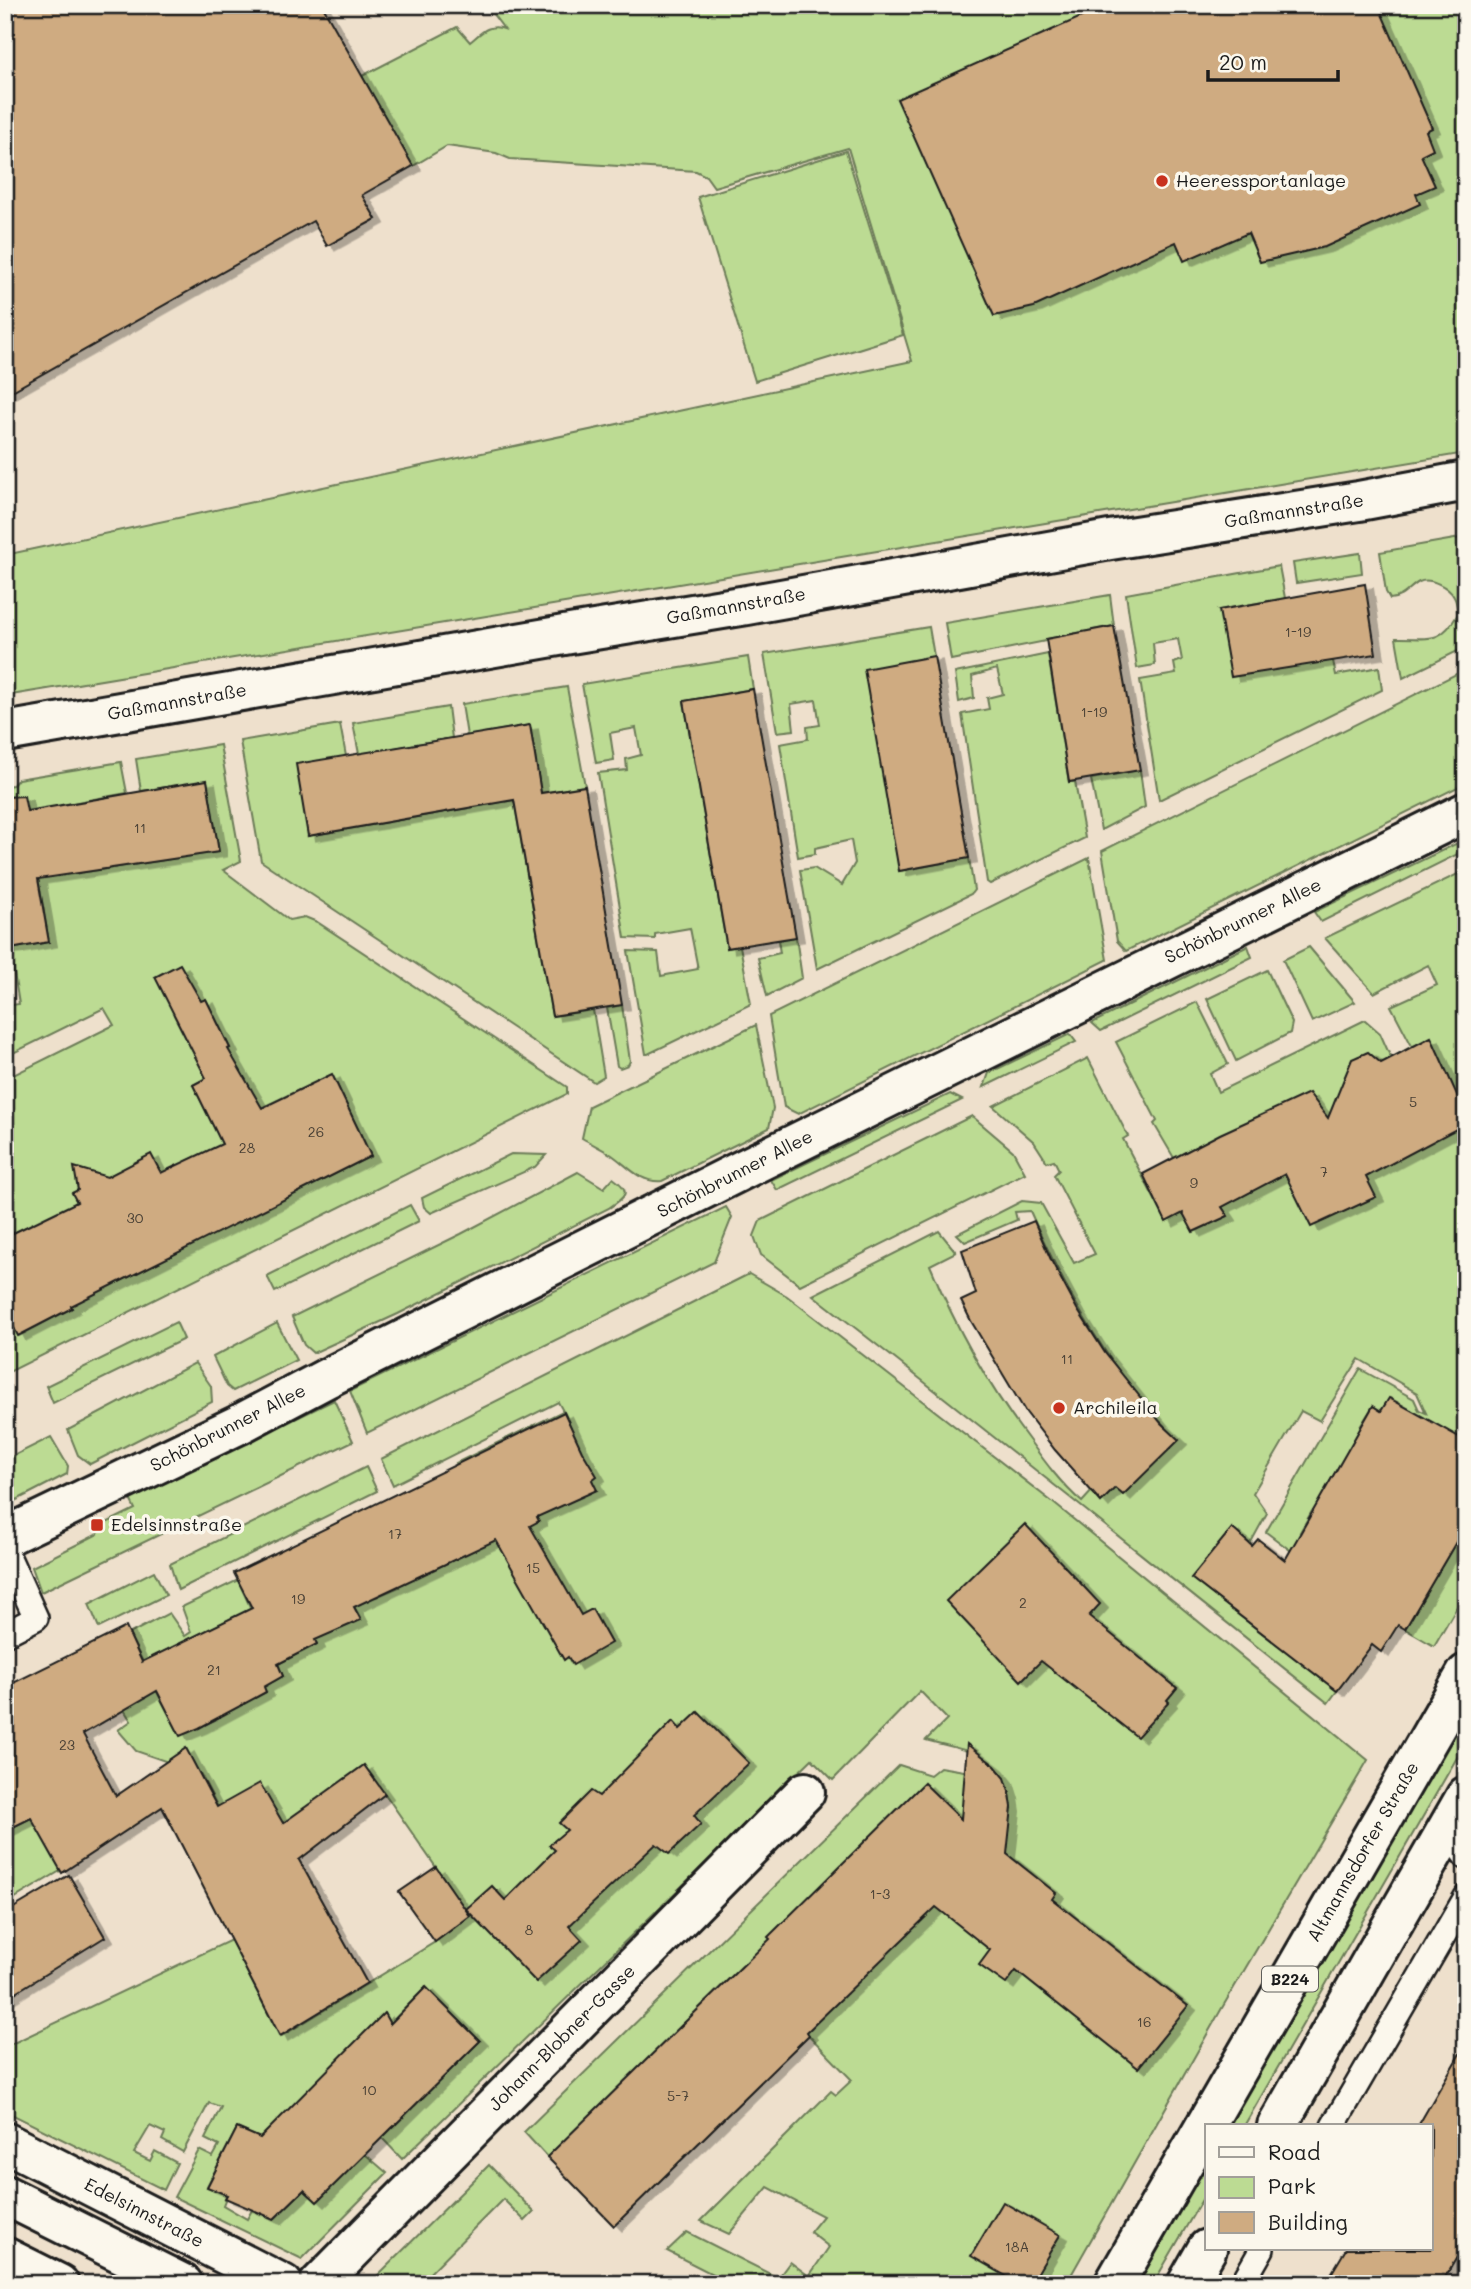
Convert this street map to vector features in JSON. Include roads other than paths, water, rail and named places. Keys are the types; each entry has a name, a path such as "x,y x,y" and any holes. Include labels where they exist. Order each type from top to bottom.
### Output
{"street":[{"name":"Gaßmannstraße","path":"5,732 1110,540 1359,501 1466,481"},
{"name":"Schönbrunner Allee","path":"5,1537 238,1425 753,1164 1466,812"},
{"name":"Altmannsdorfer Straße","path":"1206,2124 1466,1674"},
{"name":"Johann-Blobner-Gasse","path":"319,2284 805,1792"},
{"path":"1278,2124 1456,1844 1466,1796"},
{"name":"Altmannsdorfer Straße","path":"1114,2284 1205,2126"},
{"name":"Edelsinnstraße","path":"5,2142 283,2284"},
{"path":"5,2196 183,2284"},
{"path":"1187,2284 1206,2250"},
{"path":"5,2257 59,2284"}],"lane":[{"path":"5,1549 36,1618 5,1634"},
{"path":"1334,2124 1466,1897"},
{"path":"1242,2284 1261,2250"}],"place":[{"name":"Heeressportanlage","path":"1162,181"},
{"name":"Archileila","path":"1059,1408"},
{"name":"Edelsinnstraße","path":"97,1525"}]}
